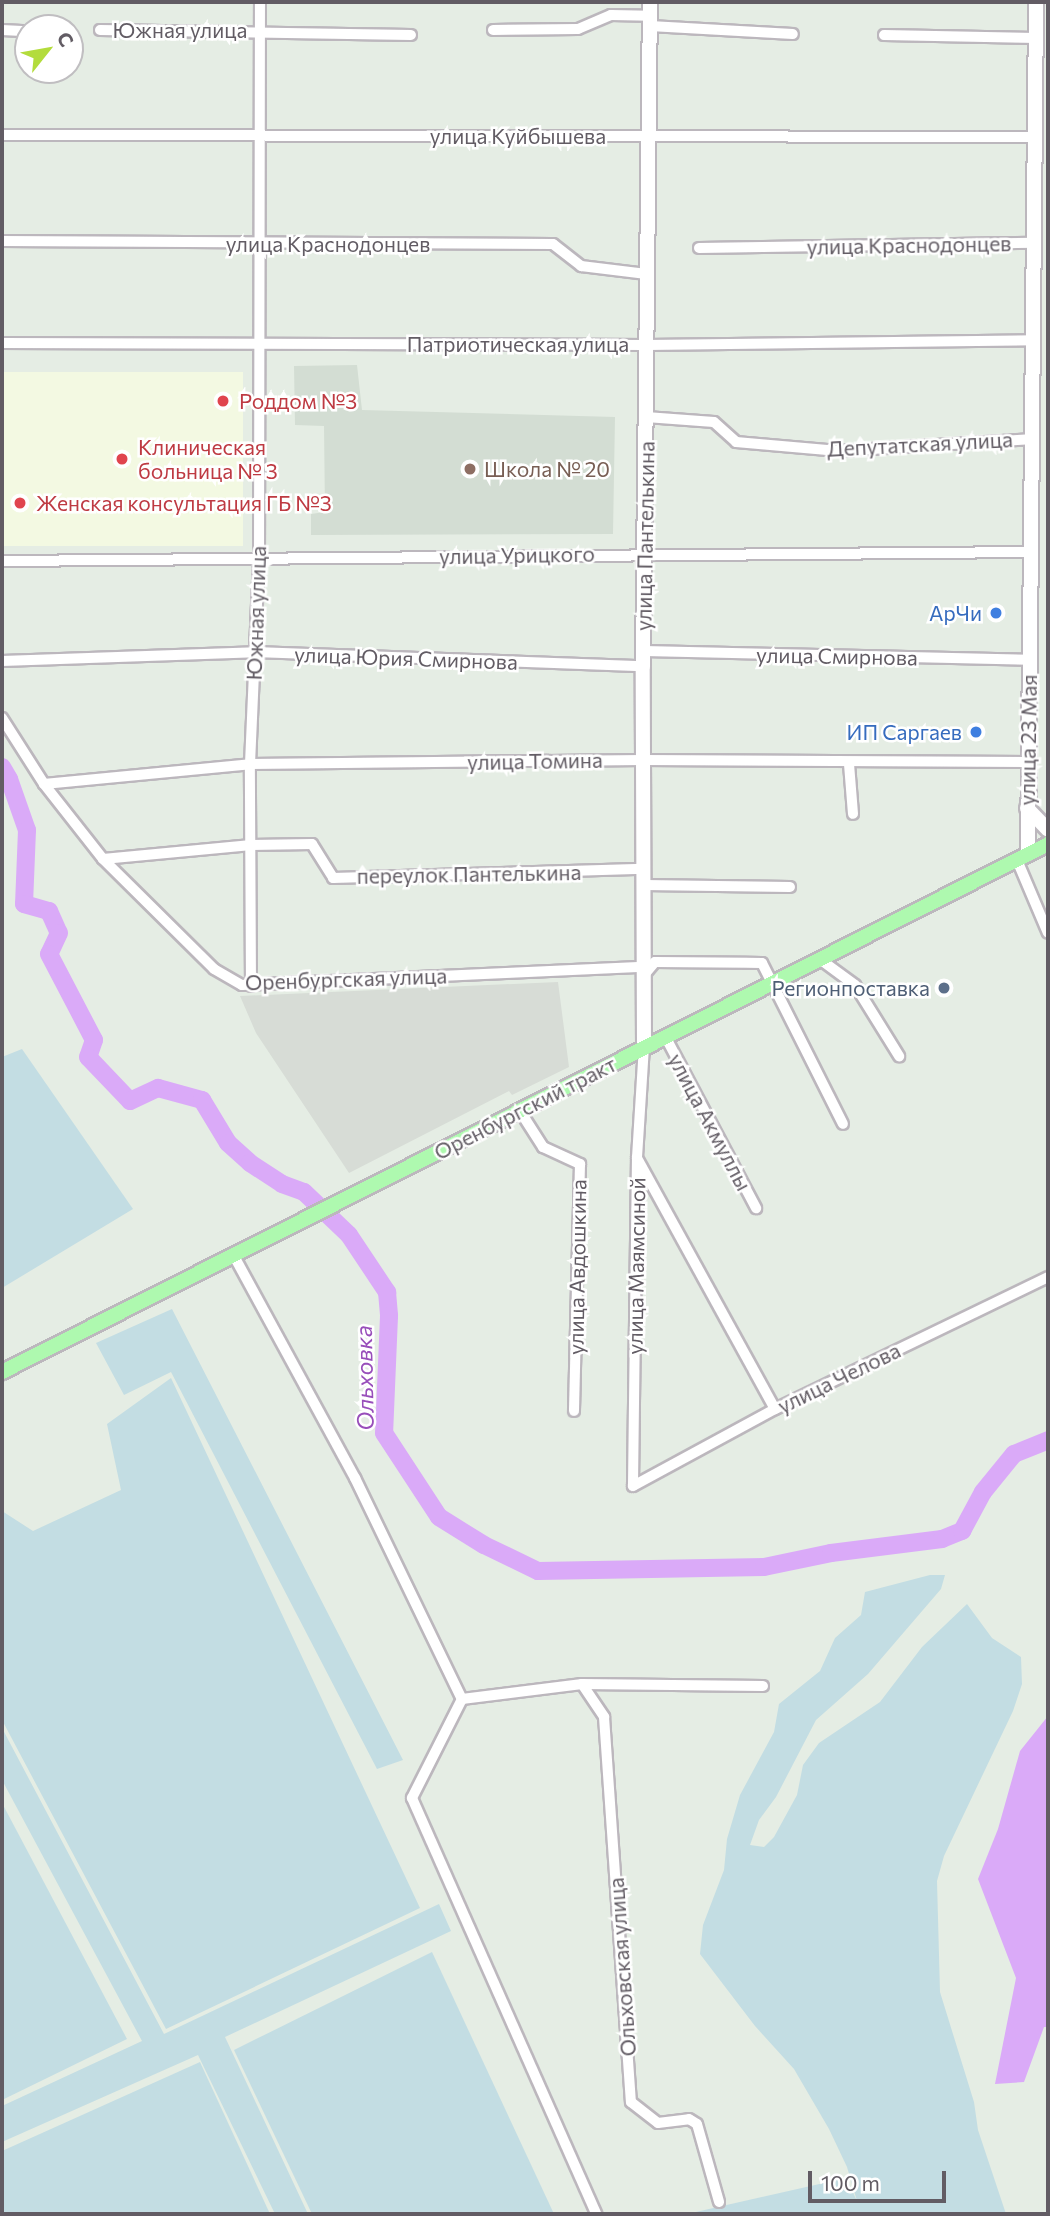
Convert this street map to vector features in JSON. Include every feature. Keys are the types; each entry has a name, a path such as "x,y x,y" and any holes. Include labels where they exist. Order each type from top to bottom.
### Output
{"main road":[{"name":"улица 23 Мая","path":"1022,857 1027,808 1035,340 1041,295 1035,243 1035,137 1042,119 1036,2"},
{"name":"улица Пантелькина","path":"644,1046 643,659 650,14"},
{"path":"1033,530 1048,526"},
{"path":"1027,808 1048,830"},
{"name":"Оренбургский тракт","path":"2,1371 1048,844"}],"street":[{"name":"Южная улица","path":"251,986 250,764 260,559 260,2"},
{"path":"493,30 578,29 611,15 650,14 793,34"},
{"name":"Южная улица","path":"100,30 411,34"},
{"path":"884,35 1036,38"},
{"name":"улица Куйбышева","path":"2,135 1035,137"},
{"name":"улица Краснодонцев","path":"2,242 553,244 582,266 647,274"},
{"name":"улица Краснодонцев","path":"699,248 1035,243"},
{"name":"Патриотическая улица","path":"2,343 647,345 1035,340"},
{"name":"Депутатская улица","path":"646,417 714,422 736,442 839,451 1034,439"},
{"name":"улица Урицкого","path":"2,561 644,553 1033,552"},
{"name":"улица Юрия Смирнова","path":"2,662 255,652 643,659"},
{"name":"улица Смирнова","path":"643,659 1030,660"},
{"name":"Оренбургская улица","path":"2,718 44,784 103,859 214,969 235,982 251,986 644,972 655,962 762,963 771,985"},
{"name":"улица Томина","path":"44,784 250,764 643,760 849,764 1027,762"},
{"path":"849,764 853,814"},
{"name":"переулок Пантелькина","path":"103,859 251,845 312,844 333,878 644,877 790,887"},
{"path":"1022,857 1048,933"},
{"path":"821,960 855,985 899,1056"},
{"path":"771,985 843,1124"},
{"name":"улица Акмуллы","path":"665,1036 755,1208"},
{"name":"улица Маямсиной","path":"633,1486 637,1157 644,1046"},
{"name":"улица Авдошкина","path":"520,1111 543,1147 580,1164 574,1411"},
{"path":"637,1157 775,1409"},
{"path":"234,1256 355,1478 462,1699"},
{"name":"улица Челова","path":"633,1486 775,1409 1048,1277"},
{"path":"462,1699 582,1684 763,1686"},
{"name":"Ольховская улица","path":"582,1684 604,1717 631,2102 658,2123 689,2119 697,2124 719,2202"},
{"path":"462,1699 412,1798 596,2214"}],"shaded area":[{"name":"Школа № 20","path":"357,365 362,410 615,417 613,534 311,535 311,514 325,512 324,426 295,425 294,366"},
{"name":"Клиническая больница № 3","path":"2,372 243,372 243,546 2,546"},
{"path":"558,982 569,1067 512,1095 509,1091 349,1173 256,1033 240,996"},
{"path":"22,1049 133,1209 2,1288 2,1057"},
{"path":"172,1309 403,1760 377,1769 171,1372 124,1395 96,1343"},
{"path":"171,1378 420,1908 166,2029 2,1720 2,1511 33,1531 121,1490 107,1424"},
{"path":"930,1575 945,1575 941,1589 868,1674 816,1720 776,1797 759,1820 750,1845 764,1847 774,1837 797,1795 803,1765 819,1743 880,1702 922,1647 967,1604 992,1638 1021,1657 1022,1684 1013,1711 944,1856 937,1881 940,1992 974,2102 978,2130 1006,2214 687,2214 846,2178 857,2201 847,2167 829,2129 794,2069 755,2026 700,1954 703,1925 724,1870 727,1839 740,1795 774,1732 779,1704 820,1671 835,1638 861,1615 865,1592"},
{"path":"1048,1716 1048,2027 1044,2027 1024,2082 995,2084 1016,1978 978,1879 998,1829 1020,1751"},
{"path":"2,1728 164,2034 439,1904 451,1931 225,2037 308,2214 275,2214 198,2055 2,2142 2,2106 142,2041 2,1780"},
{"path":"2,1803 127,2039 2,2100"},
{"path":"432,1952 554,2214 312,2214 234,2050"},
{"path":"200,2062 270,2214 2,2214 2,2151"}],"waterway":[{"name":"Ольховка","path":"2,767 27,830 24,904 49,911 59,933 49,954 94,1040 88,1057 130,1101 158,1088 202,1100 228,1143 250,1163 282,1184 304,1192 349,1235 387,1292 389,1316 384,1433 439,1517 484,1545 538,1571 764,1567 831,1553 942,1539 962,1531 983,1492 1014,1454 1048,1440"}],"place":[{"name":"Роддом №3","path":"223,401"},
{"name":"Клиническая больница № 3","path":"122,459"},
{"name":"Школа № 20","path":"470,469"},
{"name":"Женская консультация ГБ №3","path":"20,503"},
{"name":"АрЧи","path":"996,613"},
{"name":"ИП Саргаев","path":"976,732"},
{"name":"Регионпоставка","path":"944,988"}]}
